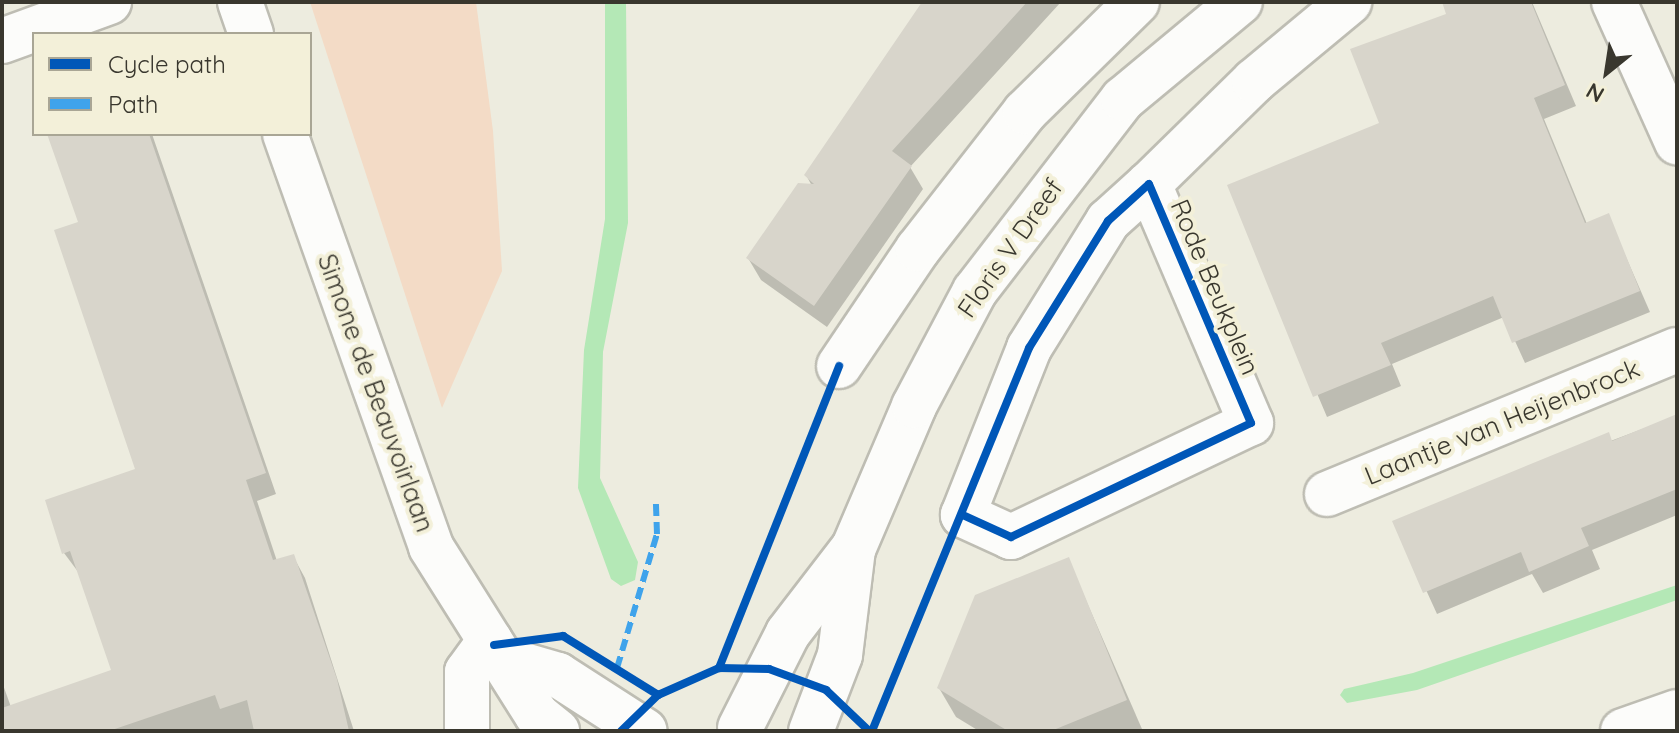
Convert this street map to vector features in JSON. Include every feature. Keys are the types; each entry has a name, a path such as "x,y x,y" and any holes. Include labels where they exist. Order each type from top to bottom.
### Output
{"street":[{"path":"2,41 109,2"},
{"path":"240,2 250,32"},
{"path":"839,366 918,249 1025,112 1137,2"},
{"name":"Floris V Dreef","path":"740,730 788,633 854,547 914,406 975,291 1123,99 1240,2"},
{"path":"1149,184 1254,81 1349,2"},
{"path":"1614,2 1677,142"},
{"name":"Simone de Beauvoirlaan","path":"286,136 407,489 431,547 499,650 537,715 557,731"},
{"name":"Rode Beukplein","path":"1149,184 1251,423 1011,537 963,515 1029,348 1108,221 1149,184"},
{"name":"Laantje van Heijenbrock","path":"1327,494 1677,350"},
{"name":"Floris V Dreef","path":"811,731 840,655 854,547"},
{"path":"467,731 467,672 499,650 558,675 645,731"},
{"path":"1623,731 1677,712"}],"shaded area":[{"path":"310,2 476,2 493,131 502,271 442,408"},
{"path":"605,2 626,2 628,223 603,352 600,478 638,562 635,580 621,586 611,579 578,488 584,350 605,219"},
{"path":"1677,585 1677,600 1417,690 1347,703 1340,695 1344,689 1413,673"}],"building":[{"path":"922,2 1027,2 892,151 912,166 814,306 746,258 798,183 814,184 804,175"},
{"path":"1442,2 1531,2 1565,85 1534,98 1585,223 1609,213 1640,291 1512,343 1493,296 1381,343 1391,365 1313,397 1227,185 1379,123 1350,49 1446,14"},
{"path":"48,136 150,136 266,473 246,480 273,560 294,554 337,679 349,731 254,731 247,700 220,709 215,695 109,731 2,731 2,708 111,670 70,551 62,554 45,500 135,469 54,230 78,222"},
{"path":"1677,414 1677,489 1581,528 1589,546 1529,572 1521,552 1423,593 1392,521 1609,432 1612,441"},
{"path":"1069,557 1127,700 1051,731 1008,731 937,688 975,595"}],"marked path":[{"path":"617,668 657,534 656,498"}],"cycle path":[{"path":"872,731 1029,348 1108,221 1149,184 1251,423 1011,537 963,515"},
{"path":"719,668 839,366"},
{"path":"494,645 563,636 658,695"},
{"path":"621,731 658,695 719,668 769,669 826,690 869,731"}]}
